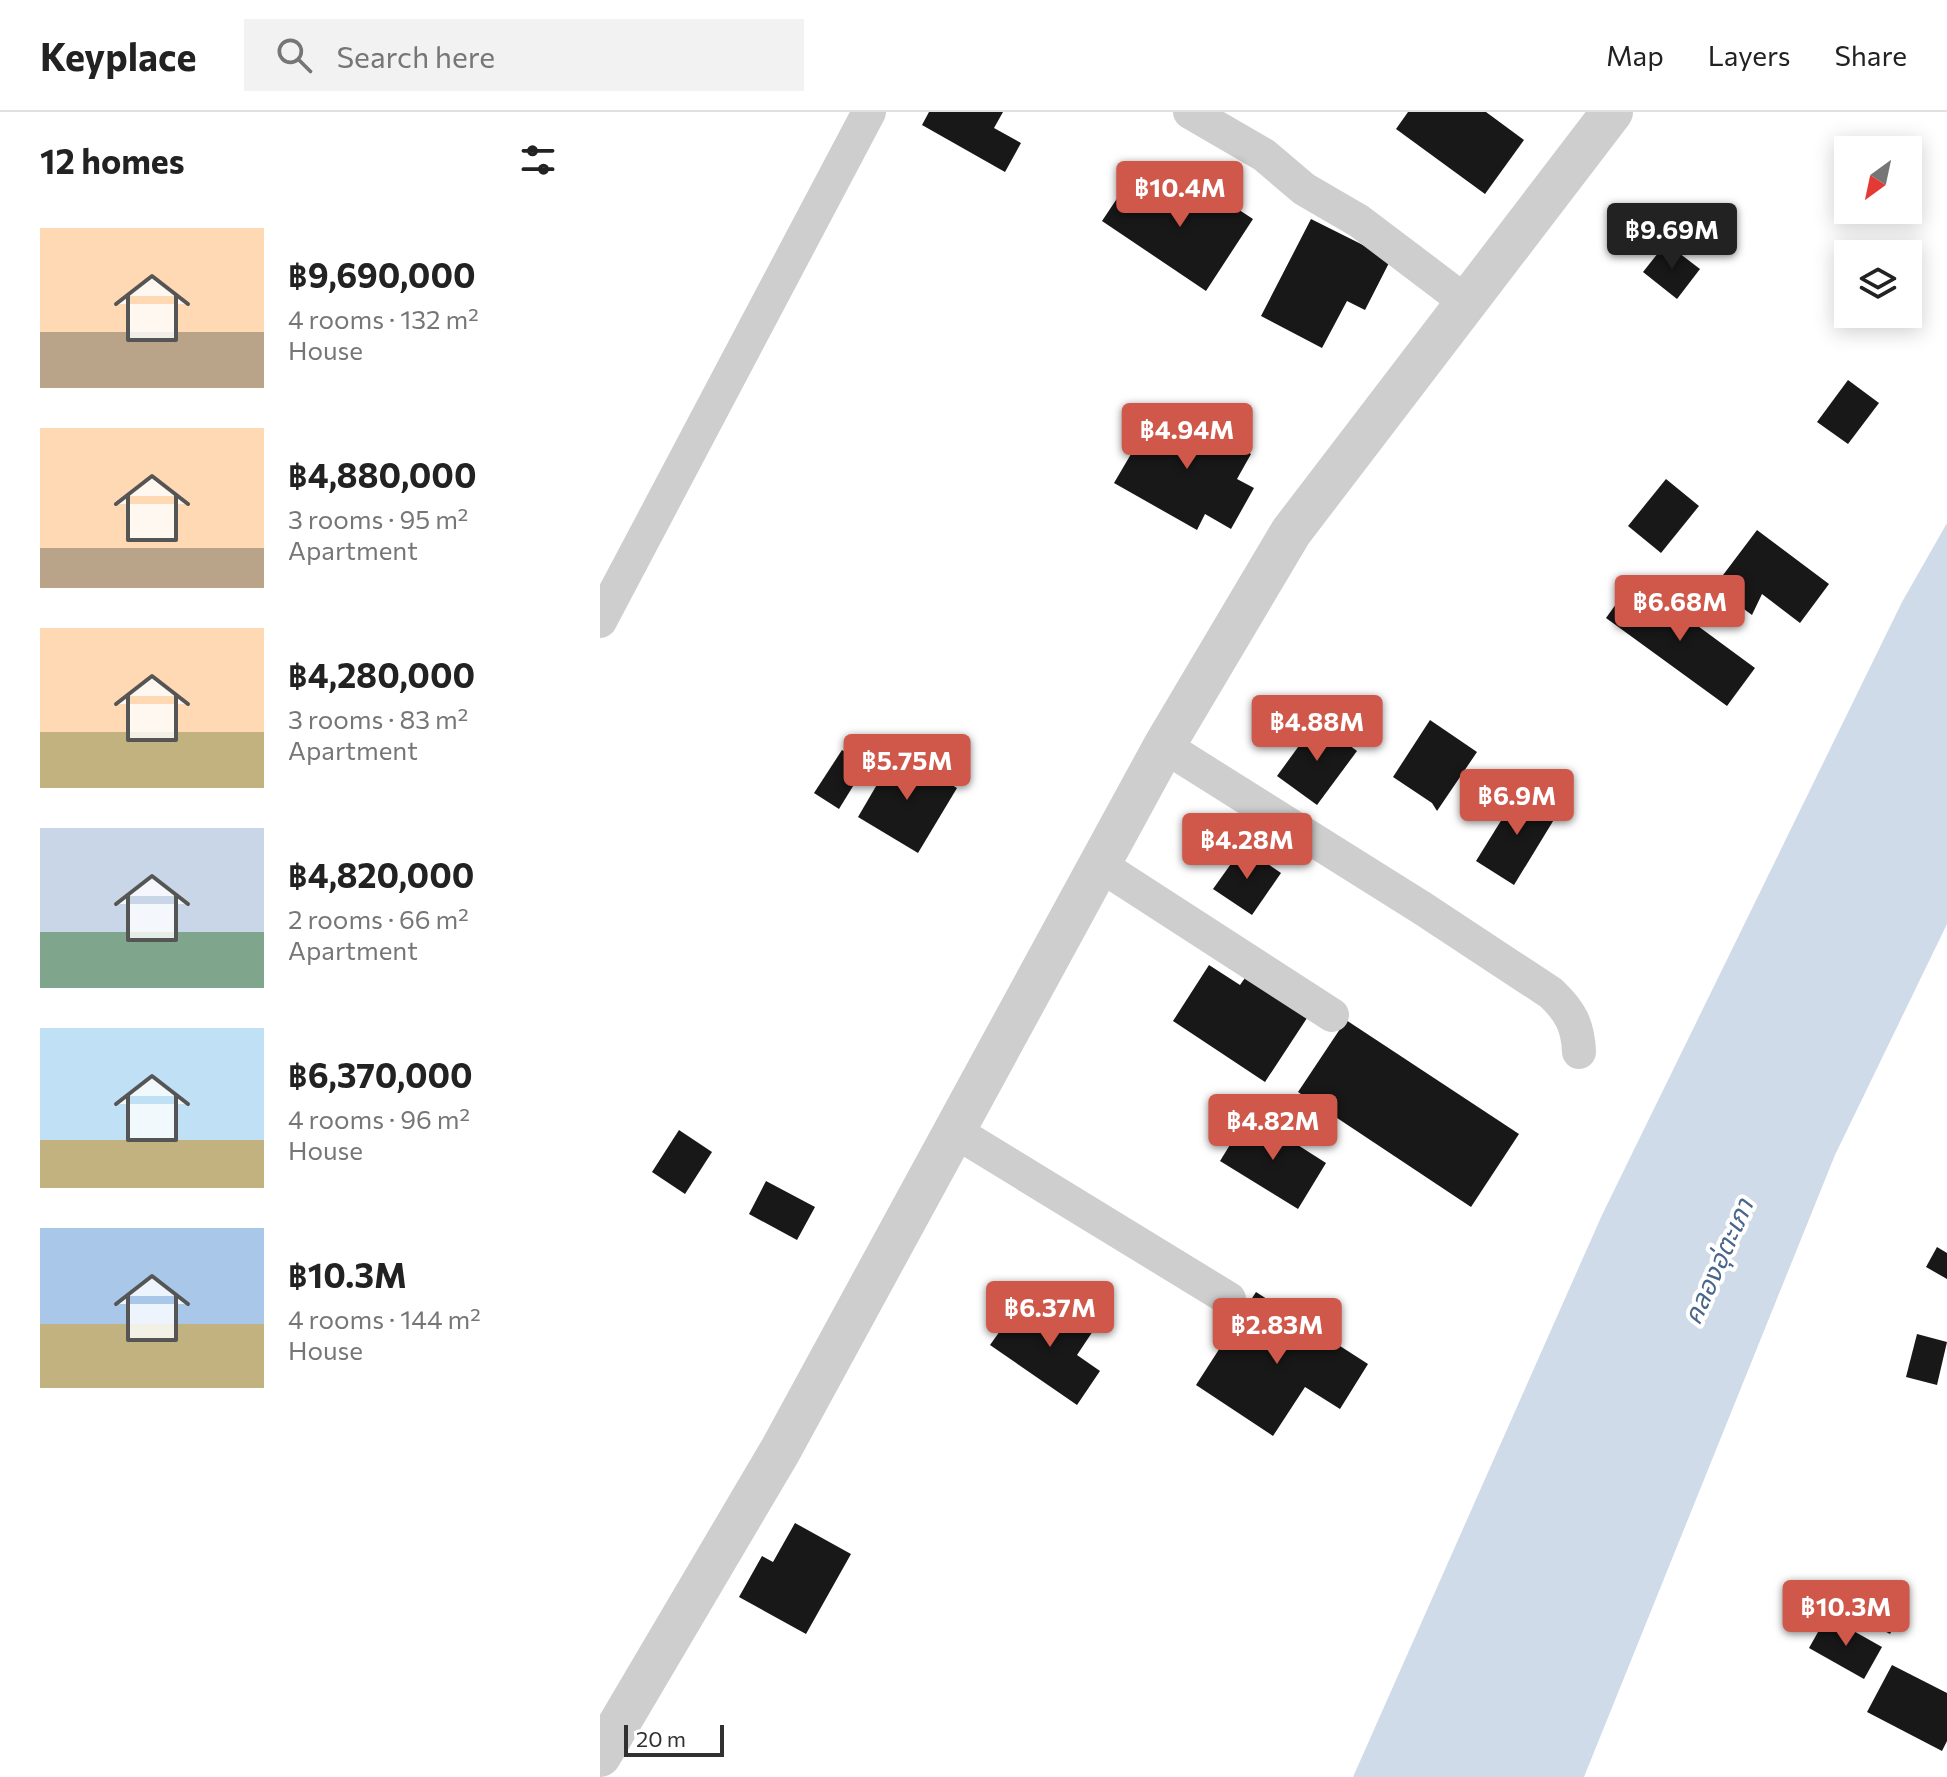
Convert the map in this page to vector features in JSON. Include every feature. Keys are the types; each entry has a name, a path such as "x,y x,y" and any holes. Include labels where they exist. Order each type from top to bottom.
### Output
{"street":[{"path":"600,621 869,112"},
{"path":"1190,112 1264,155 1304,189 1359,221 1466,302"},
{"path":"600,1756 780,1451 1164,746 1291,532 1612,112"},
{"path":"1164,746 1551,993 1567,1009 1578,1030 1579,1052"},
{"path":"1100,865 1332,1015"},
{"path":"956,1132 1229,1299"}],"water":[{"name":"คลองอุ่ตะเภา","path":"1947,523 1947,924 1835,1155 1584,1777 1353,1777 1602,1215 1902,602"}],"building":[{"path":"929,112 1003,112 994,128 1021,143 1005,172 922,125"},
{"path":"1408,112 1486,112 1524,140 1485,194 1396,129"},
{"path":"1132,176 1184,210 1201,185 1253,219 1206,291 1102,221"},
{"path":"1311,219 1391,259 1365,310 1347,301 1322,348 1261,316"},
{"path":"1666,243 1700,269 1677,299 1643,272"},
{"path":"1848,380 1879,403 1848,444 1817,422"},
{"path":"1161,403 1251,454 1237,479 1254,488 1231,529 1205,514 1197,530 1114,483"},
{"path":"1666,479 1699,506 1661,553 1628,526"},
{"path":"1757,530 1829,584 1800,623 1762,594 1752,615 1714,587"},
{"path":"1634,579 1755,668 1727,706 1606,618"},
{"path":"1430,720 1477,752 1437,811 1432,803 1393,777"},
{"path":"1317,721 1357,751 1317,805 1277,776"},
{"path":"842,750 866,765 839,809 814,793"},
{"path":"896,752 957,788 918,853 858,817"},
{"path":"1520,790 1558,813 1514,885 1476,861"},
{"path":"1243,847 1281,873 1252,915 1213,889"},
{"path":"1209,965 1240,985 1247,975 1309,1015 1265,1082 1173,1021"},
{"path":"1346,1020 1519,1134 1471,1207 1298,1092"},
{"path":"1249,1114 1326,1163 1298,1209 1220,1161"},
{"path":"679,1130 712,1152 685,1194 652,1172"},
{"path":"766,1181 815,1207 797,1240 749,1214"},
{"path":"1937,1247 1947,1253 1947,1279 1926,1267"},
{"path":"1256,1292 1368,1364 1340,1409 1305,1387 1273,1436 1196,1385"},
{"path":"1020,1303 1054,1326 1069,1305 1097,1325 1077,1355 1100,1371 1077,1405 990,1345"},
{"path":"1917,1334 1947,1342 1937,1385 1906,1377"},
{"path":"795,1523 851,1554 806,1634 739,1597 762,1556 773,1562"},
{"path":"1852,1580 1904,1608 1890,1634 1839,1607"},
{"path":"1827,1616 1882,1647 1864,1679 1809,1648"},
{"path":"1892,1665 1947,1693 1947,1741 1942,1751 1867,1712"}]}
